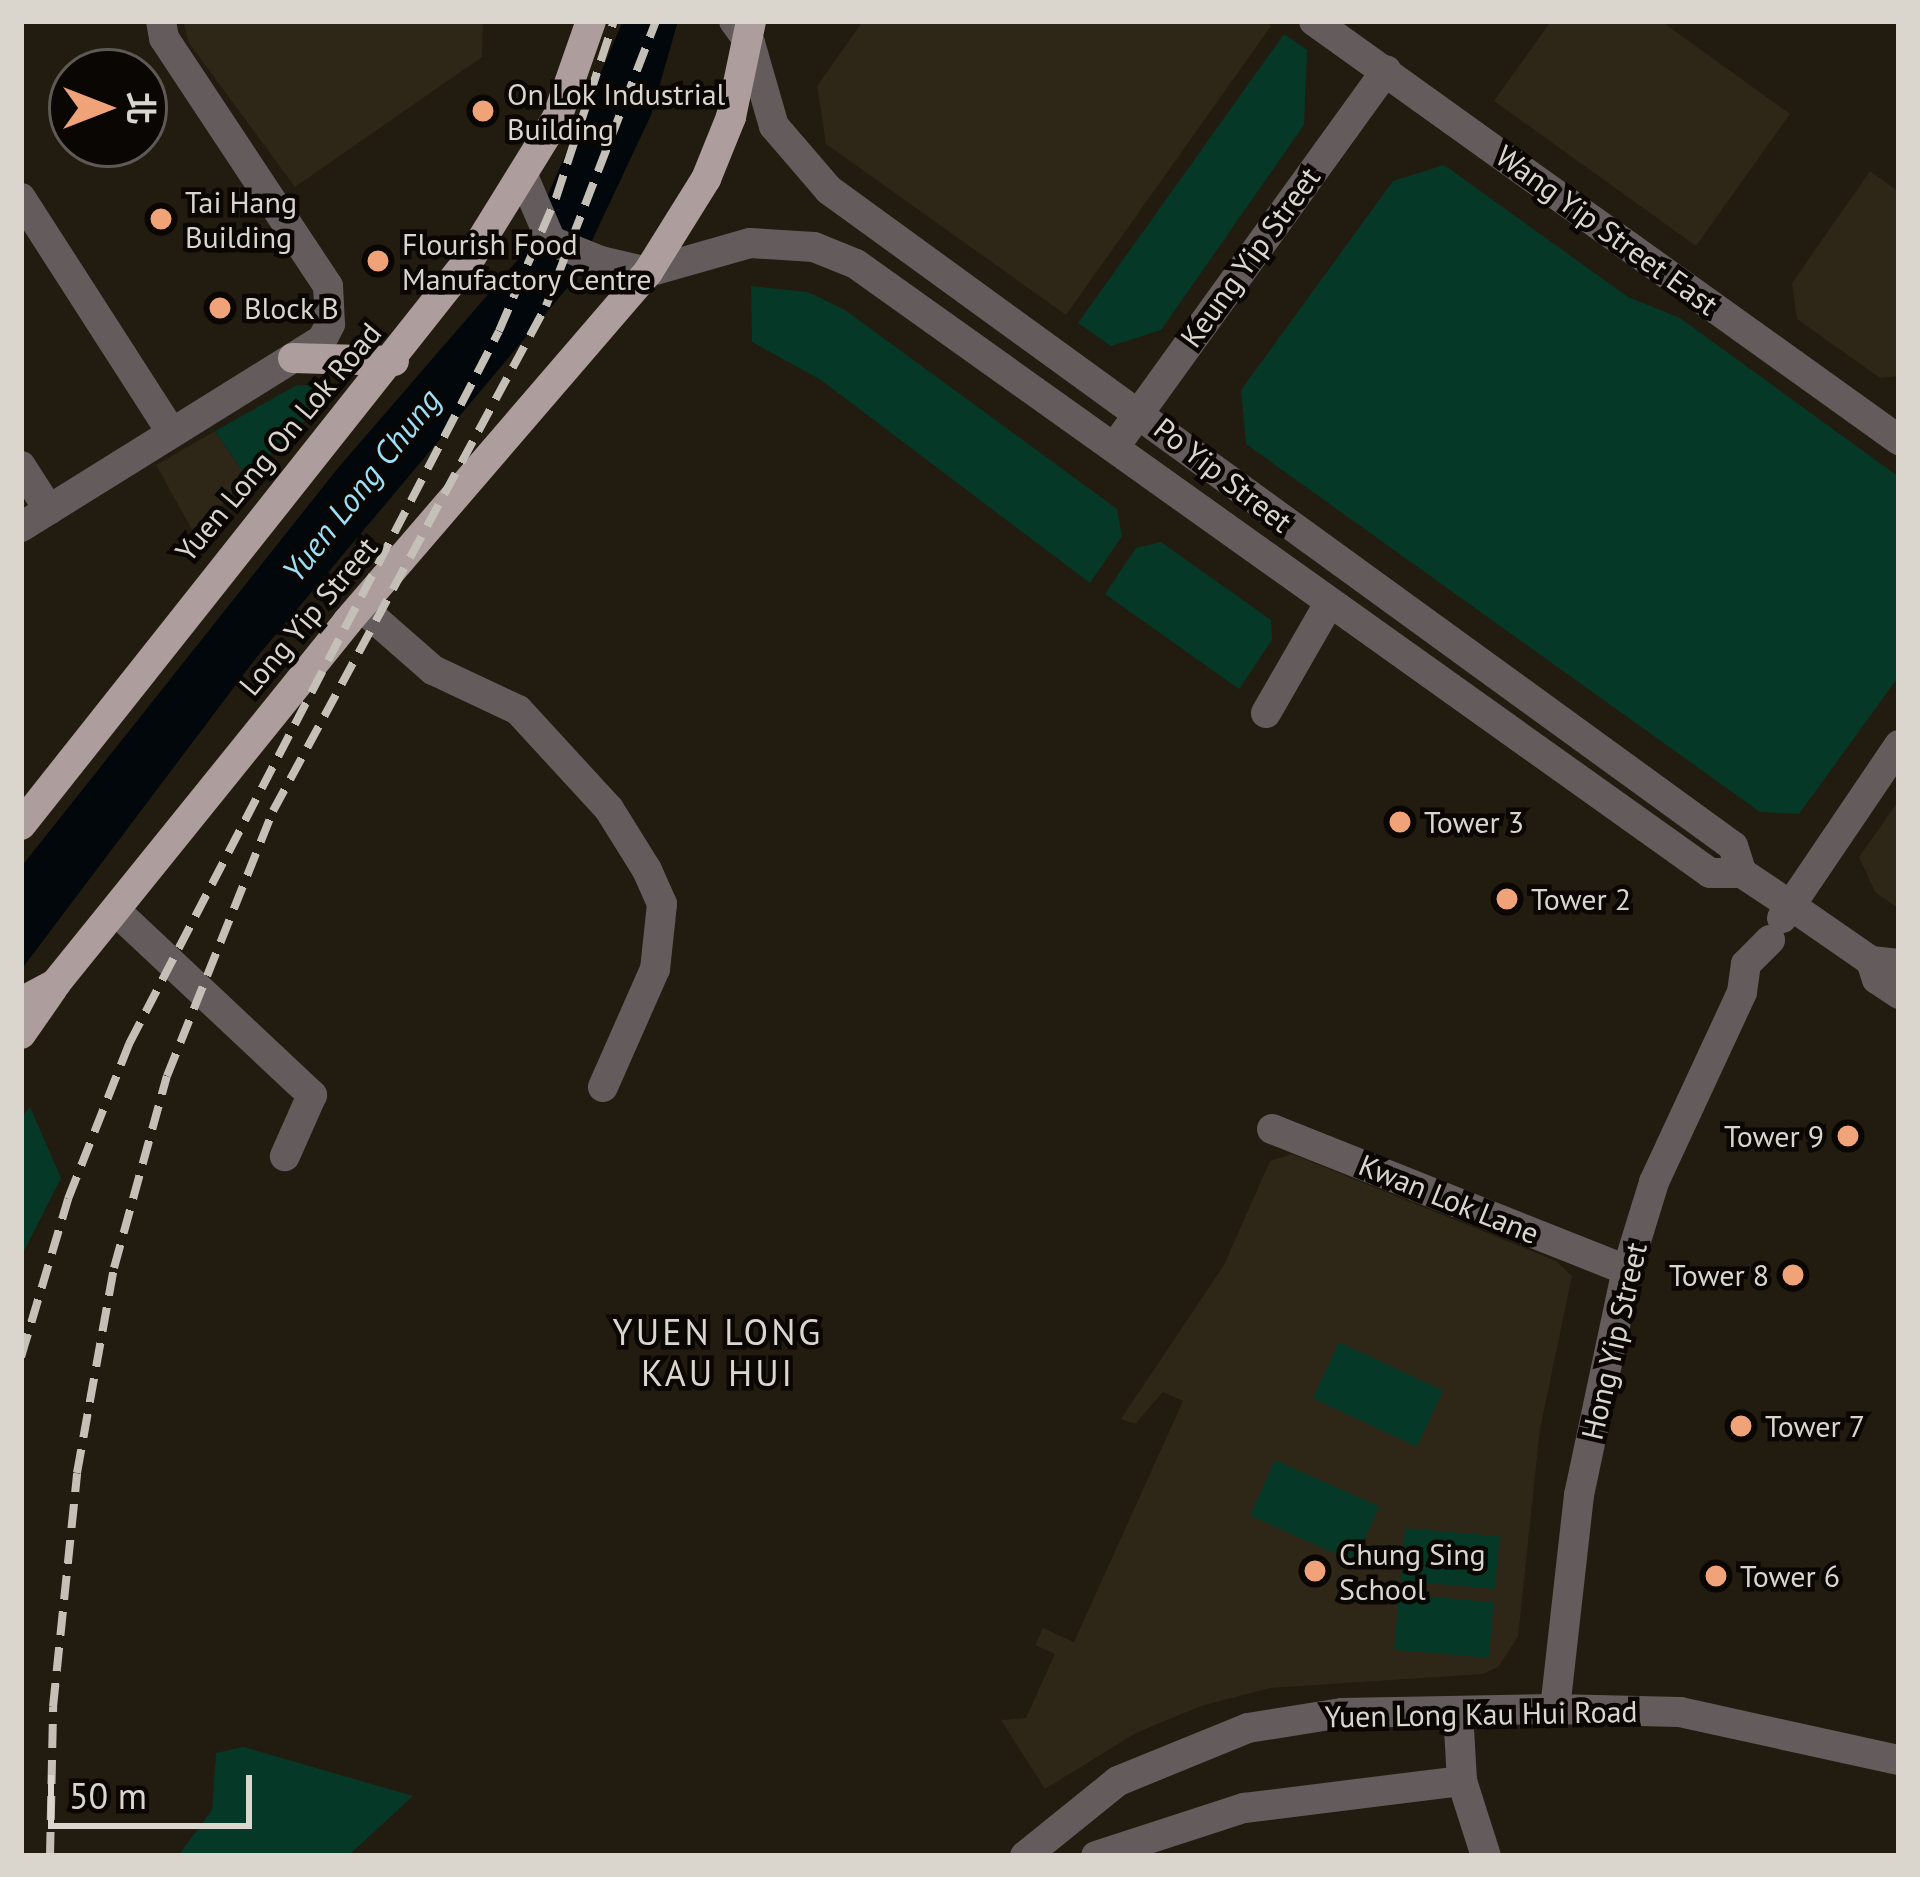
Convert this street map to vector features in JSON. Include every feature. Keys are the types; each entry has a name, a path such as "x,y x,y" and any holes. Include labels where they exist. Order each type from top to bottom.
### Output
{"main road":[{"name":"Yuen Long On Lok Road","path":"21,825 394,361 524,178 557,118 591,21"},
{"name":"Long Yip Street","path":"21,1002 56,982 362,607 648,272 706,179 745,28"},
{"path":"293,358 394,361"},
{"path":"21,1034 56,982"}],"street":[{"path":"21,527 322,340 333,304 328,286 164,38 161,21"},
{"name":"Wang Yip Street East","path":"1314,21 1899,440"},
{"name":"Po Yip Street","path":"745,28 774,126 801,165 1140,411 1353,576 1733,847 1742,873"},
{"name":"Keung Yip Street","path":"1116,445 1386,70"},
{"path":"524,178 538,221 551,241 601,261 648,272"},
{"path":"21,198 171,432"},
{"name":"Po Yip Street","path":"648,272 750,243 814,247 856,264 1710,873 1742,873 1885,963 1877,979 1899,994"},
{"path":"21,466 50,510"},
{"path":"1266,713 1328,604"},
{"path":"362,607 433,670 528,720 609,809 647,871 662,904 655,969 603,1087"},
{"name":"Hong Yip Street","path":"1556,1708 1580,1495 1627,1270 1654,1182 1742,992 1750,957 1770,940 1899,745"},
{"path":"116,911 312,1096 285,1156"},
{"name":"Kwan Lok Lane","path":"1272,1129 1627,1270"},
{"name":"Yuen Long Kau Hui Road","path":"1025,1856 1118,1781 1204,1742 1295,1718 1556,1708 1680,1712 1899,1760"},
{"path":"1458,1711 1462,1781 1486,1856"},
{"path":"1096,1856 1244,1808 1462,1781"}],"shaded area":[{"path":"183,21 483,21 482,57 295,187 189,43"},
{"path":"863,21 1264,21 1271,26 1066,315 826,144 817,86"},
{"path":"1551,21 1661,21 1790,114 1696,246 1494,101"},
{"path":"1870,171 1899,192 1899,376 1880,378 1797,319 1792,283"},
{"path":"215,431 247,477 195,535 156,465"},
{"path":"1899,800 1899,909 1875,892 1859,857"},
{"path":"1292,1154 1556,1261 1572,1276 1540,1429 1518,1637 1498,1667 1483,1674 1270,1688 1201,1706 1136,1733 1045,1789 1001,1720 1026,1718 1055,1654 1035,1645 1043,1628 1074,1642 1183,1401 1163,1392 1135,1424 1121,1419 1224,1265 1270,1161"}],"green space":[{"path":"1284,34 1307,50 1304,125 1161,330 1111,346 1078,323"},
{"path":"1444,165 1628,297 1680,318 1899,477 1899,676 1799,814 1760,812 1246,444 1241,390 1393,181"},
{"path":"751,286 808,292 845,310 1117,509 1122,536 1090,583 821,380 752,342"},
{"path":"297,385 341,386 247,477 215,431"},
{"path":"1161,542 1271,620 1272,640 1239,689 1105,594 1136,548"},
{"path":"30,1107 61,1178 21,1257 21,1118"},
{"path":"1339,1342 1443,1391 1417,1447 1313,1398"},
{"path":"1275,1460 1379,1506 1354,1562 1250,1516"},
{"path":"1405,1528 1500,1536 1495,1589 1400,1581"},
{"path":"1399,1594 1494,1602 1489,1658 1394,1650"},
{"path":"243,1747 413,1796 348,1856 178,1856 212,1810 216,1753"}],"water":[{"name":"Yuen Long Chung","path":"623,21 678,21 651,115 573,281 256,658 21,970 21,867 338,468 522,255"}],"railway":[{"path":"21,1357 68,1199 129,1044 499,331 556,198 614,21"},
{"path":"50,1856 53,1707 77,1473 114,1268 167,1076 273,811 546,306 656,21"}],"place":[{"name":"On Lok Industrial Building","path":"483,111"},
{"name":"Tai Hang Building","path":"161,219"},
{"name":"Flourish Food Manufactory Centre","path":"378,261"},
{"name":"Block B","path":"220,308"},
{"name":"Tower 3","path":"1400,822"},
{"name":"Tower 2","path":"1507,899"},
{"name":"Tower 9","path":"1848,1136"},
{"name":"Tower 8","path":"1793,1275"},
{"name":"Tower 7","path":"1741,1426"},
{"name":"Chung Sing School","path":"1315,1571"},
{"name":"Tower 6","path":"1716,1576"}],"district":[{"name":"YUEN LONG KAU HUI","path":"718,1352"}]}
